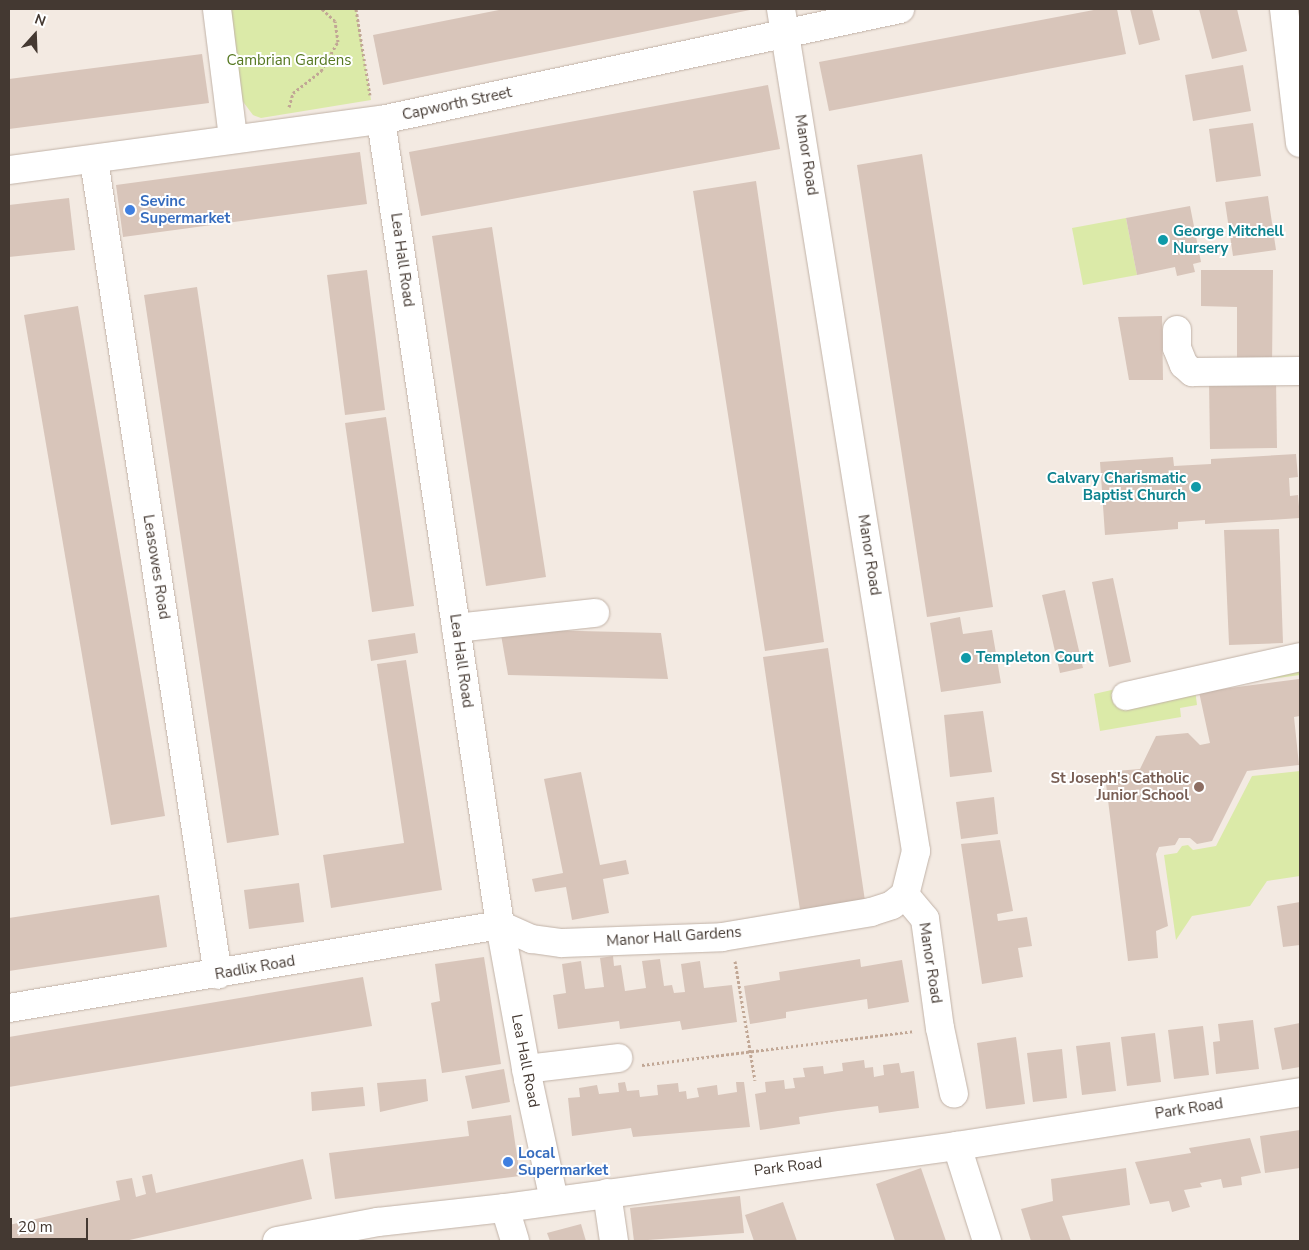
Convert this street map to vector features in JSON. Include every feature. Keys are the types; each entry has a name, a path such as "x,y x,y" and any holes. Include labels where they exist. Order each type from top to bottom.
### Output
{"street":[{"path":"217,9 233,137"},
{"name":"Manor Road","path":"781,9 916,851 905,895 925,920 940,1028 954,1094"},
{"name":"Capworth Street","path":"9,170 94,160 233,137 293,132 376,120 785,36 900,9"},
{"path":"1284,9 1300,143"},
{"name":"Lea Hall Road","path":"376,120 456,628 500,925 526,1069 554,1200"},
{"name":"Leasowes Road","path":"94,160 218,975"},
{"path":"1177,330 1177,348 1184,365 1192,372 1300,371"},
{"path":"456,628 595,613"},
{"path":"1126,696 1300,657"},
{"name":"Manor Hall Gardens","path":"500,925 532,939 562,944 731,936 872,912 892,905 905,895"},
{"name":"Radlix Road","path":"9,1008 218,975 500,925"},
{"path":"526,1069 615,1058"},
{"name":"Park Road","path":"277,1241 310,1238 378,1222 505,1208 957,1146 1300,1092"},
{"path":"957,1146 987,1241"},
{"path":"606,1193 614,1241"},
{"path":"505,1208 515,1241"}],"path":[{"path":"293,132 290,99 328,63 338,42 335,21 322,9"},
{"path":"356,9 376,120"},
{"path":"731,936 755,1080"},
{"path":"615,1058 618,1068 940,1028"}],"green space":[{"name":"Cambrian Gardens","path":"229,9 356,9 371,100 261,118 253,115 241,99"},
{"path":"1126,218 1137,275 1083,285 1072,228"},
{"path":"1300,647 1300,675 1195,689 1197,705 1180,708 1181,717 1100,731 1094,694"},
{"path":"1300,771 1300,876 1267,881 1250,906 1192,916 1176,940 1164,855 1177,853 1182,846 1188,845 1193,850 1216,846 1252,776"}],"building":[{"path":"504,9 750,10 383,85 373,35"},
{"path":"1099,9 1117,9 1126,54 829,111 819,62"},
{"path":"1130,9 1152,9 1160,40 1139,45"},
{"path":"1199,9 1237,9 1247,51 1212,59"},
{"path":"202,54 209,103 9,129 9,79"},
{"path":"1243,65 1251,111 1193,121 1185,75"},
{"path":"768,85 780,149 421,216 409,152"},
{"path":"1253,123 1261,176 1216,182 1209,129"},
{"path":"360,152 367,204 123,237 116,185"},
{"path":"922,154 993,607 927,617 857,165"},
{"path":"756,181 824,642 765,651 693,191"},
{"name":"George Mitchell Nursery","path":"1268,196 1276,250 1233,256 1225,202"},
{"path":"69,198 75,250 9,257 9,205"},
{"name":"George Mitchell Nursery","path":"1190,206 1201,262 1193,264 1195,272 1177,276 1175,267 1137,275 1126,218"},
{"path":"492,227 546,577 486,586 432,236"},
{"path":"367,270 385,410 345,415 327,275"},
{"path":"1201,270 1273,270 1272,367 1237,367 1237,307 1201,306"},
{"path":"197,287 279,835 227,843 144,295"},
{"path":"78,306 165,816 111,825 24,315"},
{"path":"1162,316 1163,380 1129,380 1118,317"},
{"path":"1209,380 1276,380 1277,448 1210,449"},
{"path":"386,417 414,606 372,612 345,423"},
{"name":"Calvary Charismatic Baptist Church","path":"1296,454 1298,477 1289,478 1290,496 1298,495 1300,518 1205,524 1205,520 1178,522 1178,529 1105,535 1100,462 1173,457 1174,466 1211,464 1211,459"},
{"path":"1279,529 1283,643 1229,645 1224,530"},
{"path":"1113,578 1131,662 1109,667 1092,582"},
{"path":"1065,590 1083,668 1060,673 1042,595"},
{"name":"Templeton Court","path":"960,617 963,634 992,630 1001,683 941,692 930,623"},
{"path":"500,629 661,633 668,679 508,675"},
{"path":"415,633 418,653 371,661 368,640"},
{"path":"828,648 865,901 800,910 763,657"},
{"path":"406,660 442,890 331,908 323,855 404,843 377,664"},
{"path":"1299,679 1300,716 1294,717 1299,765 1247,771 1212,841 1197,844 1190,838 1179,838 1175,845 1159,847 1156,854 1168,926 1156,931 1158,958 1128,961 1106,784 1116,771 1140,769 1156,736 1188,733 1200,745 1210,743 1199,692"},
{"path":"983,711 992,772 950,777 944,715"},
{"path":"581,772 600,865 626,860 629,874 603,879 609,913 572,920 566,887 535,892 532,879 563,873 544,779"},
{"path":"994,797 998,834 961,839 956,802"},
{"path":"1000,840 1013,911 997,914 998,921 1027,917 1032,946 1018,948 1023,977 982,984 961,844"},
{"path":"299,883 304,922 249,929 244,890"},
{"path":"159,895 167,947 9,971 9,918"},
{"path":"1300,902 1300,945 1283,947 1277,906"},
{"path":"613,956 614,966 621,965 625,991 646,988 642,961 660,959 664,986 672,985 674,993 685,992 681,964 700,961 704,988 732,985 737,1022 682,1030 680,1021 620,1029 619,1021 558,1029 553,995 566,993 562,964 581,961 585,989 604,987 600,958"},
{"path":"484,957 501,1064 442,1073 431,1003 440,1001 435,964"},
{"path":"860,959 861,967 902,960 909,1002 868,1009 867,999 786,1012 786,1018 750,1024 744,986 780,980 779,972"},
{"path":"363,977 372,1026 9,1087 9,1037"},
{"path":"1253,1020 1259,1069 1216,1074 1213,1042 1220,1041 1218,1024"},
{"path":"1300,1023 1300,1067 1282,1070 1274,1028"},
{"path":"1203,1026 1209,1075 1174,1079 1168,1030"},
{"path":"1155,1033 1161,1082 1127,1086 1121,1037"},
{"path":"1016,1037 1025,1104 986,1109 977,1043"},
{"path":"1110,1042 1116,1091 1082,1095 1076,1046"},
{"path":"1062,1049 1067,1098 1033,1102 1027,1053"},
{"path":"864,1060 865,1068 873,1067 874,1077 884,1075 883,1065 899,1063 901,1073 914,1071 919,1108 879,1113 878,1106 838,1111 799,1117 800,1124 760,1130 755,1094 766,1092 765,1082 784,1080 785,1089 795,1088 793,1078 805,1077 803,1068 823,1066 824,1074 843,1071 842,1063"},
{"path":"504,1069 510,1102 472,1109 465,1076"},
{"path":"426,1079 428,1101 380,1112 377,1083"},
{"path":"625,1082 627,1091 639,1090 640,1097 658,1095 657,1085 678,1083 679,1092 686,1091 687,1099 699,1097 697,1088 717,1085 718,1095 737,1092 736,1082 744,1082 750,1127 633,1137 631,1128 572,1136 568,1098 580,1097 579,1088 597,1085 599,1094 619,1092 618,1083"},
{"path":"363,1087 365,1106 312,1111 311,1092"},
{"path":"511,1115 520,1176 335,1199 329,1153 469,1136 467,1121"},
{"path":"1300,1130 1300,1168 1265,1173 1260,1136"},
{"path":"1250,1138 1261,1173 1241,1177 1242,1185 1223,1188 1221,1179 1200,1183 1202,1187 1184,1190 1190,1207 1172,1212 1169,1201 1150,1204 1135,1162 1191,1153 1189,1148"},
{"path":"303,1159 312,1199 125,1241 9,1241 9,1225 120,1200 116,1181 132,1178 136,1197 146,1194 142,1176 152,1174 156,1193"},
{"path":"921,1168 946,1241 895,1241 876,1184"},
{"path":"1126,1168 1130,1205 1062,1216 1071,1241 1031,1241 1021,1209 1053,1201 1051,1179"},
{"path":"740,1196 744,1233 634,1241 630,1208"},
{"path":"783,1202 797,1241 754,1241 745,1215"},
{"path":"581,1224 586,1241 550,1241 547,1233"}],"place":[{"name":"Sevinc Supermarket","path":"130,210"},
{"name":"George Mitchell Nursery","path":"1163,240"},
{"name":"Calvary Charismatic Baptist Church","path":"1196,487"},
{"name":"Templeton Court","path":"966,658"},
{"name":"St Joseph's Catholic Junior School","path":"1199,787"},
{"name":"Local Supermarket","path":"508,1162"}]}
